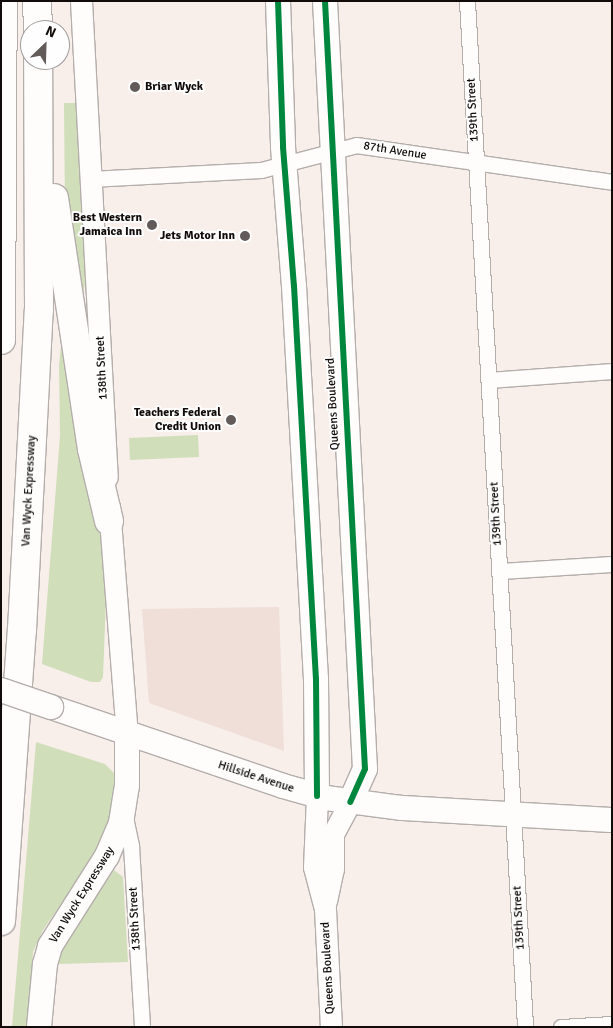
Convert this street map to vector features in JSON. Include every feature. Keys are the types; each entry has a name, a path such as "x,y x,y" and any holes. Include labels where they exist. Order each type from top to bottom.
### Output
{"highway":[{"path":"1,340 3,1"},
{"path":"38,1 38,20"},
{"path":"38,70 64,276 92,449 109,521"},
{"name":"Van Wyck Expressway","path":"1,921 22,630 39,310 38,70"}],"main road":[{"name":"138th Street","path":"81,1 109,521 127,734"},
{"name":"Queens Boulevard","path":"278,1 285,165 316,696 317,796 314,866 325,909 332,1027"},
{"name":"Queens Boulevard","path":"324,1 365,769 333,834 333,869 325,909"},
{"name":"Hillside Avenue","path":"1,690 127,734 317,796 350,802 612,820"},
{"name":"Van Wyck Expressway","path":"39,1027 45,964 50,946 107,856 124,812 127,734"}],"street":[{"name":"139th Street","path":"467,1 525,1027"},
{"name":"87th Avenue","path":"90,179 205,175 285,165 332,150 369,146 476,165 612,182"},
{"path":"489,380 612,371"},
{"path":"500,571 612,564"},
{"name":"138th Street","path":"124,812 131,846 142,1027"},
{"path":"561,1027 612,1024"}],"shaded area":[{"path":"279,607 284,751 149,703 142,609"}],"green space":[{"path":"64,103 77,103 86,278 82,300 65,215"},
{"path":"63,327 107,573 103,677 100,682 91,682 42,664 60,436 59,365"},
{"path":"198,435 199,457 130,460 129,438"},
{"path":"36,742 105,764 115,774 109,821 94,857 43,930 33,952 28,1027 12,1027"},
{"path":"114,870 123,877 128,962 57,964 62,942"}],"cycle path":[{"path":"278,1 283,147 294,286 316,679 317,796"},
{"path":"325,1 365,769 350,802"}],"place":[{"name":"Briar Wyck","path":"135,87"},
{"name":"Best Western Jamaica Inn","path":"152,225"},
{"name":"Jets Motor Inn","path":"245,236"},
{"name":"Teachers Federal Credit Union","path":"231,420"}]}
